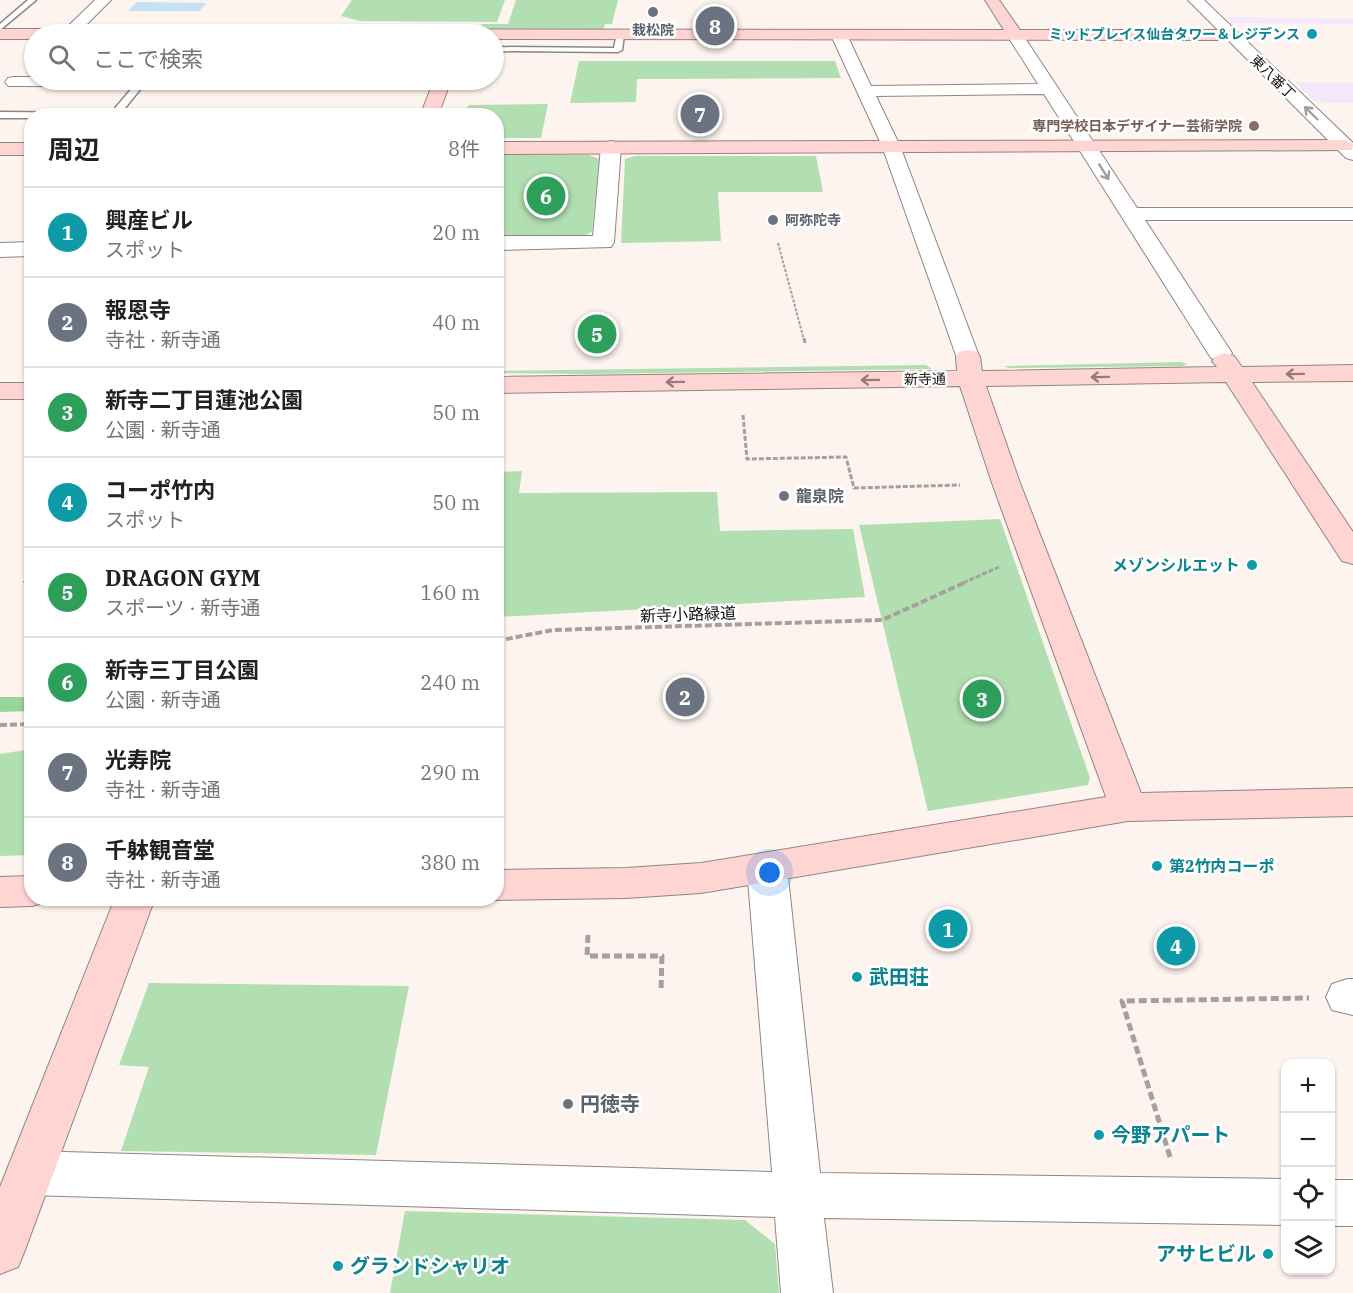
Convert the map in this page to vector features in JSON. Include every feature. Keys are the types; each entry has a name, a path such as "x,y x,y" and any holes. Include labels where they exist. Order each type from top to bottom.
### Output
{"street":[{"path":"79,24 104,0"},
{"path":"992,0 1353,555"},
{"name":"東八番丁","path":"1195,0 1349,150"},
{"path":"0,34 24,34"},
{"path":"504,34 1230,35"},
{"path":"839,36 891,146 1038,566 1128,807"},
{"path":"7,88 24,73"},
{"path":"7,88 24,87"},
{"path":"865,91 1049,89"},
{"path":"432,108 439,90"},
{"path":"504,148 891,146 1349,150"},
{"path":"504,243 603,242 611,147"},
{"path":"0,149 24,149"},
{"path":"1130,214 1353,214"},
{"path":"0,250 24,249"},
{"name":"新寺通","path":"1227,364 1353,351"},
{"name":"新寺通","path":"504,363 969,367 1227,364 1353,373"},
{"name":"新寺通","path":"504,385 969,367"},
{"path":"0,368 24,368"},
{"path":"0,391 24,391"},
{"path":"504,885 626,883 701,878 1128,807 1353,802"},
{"path":"767,868 807,1293"},
{"path":"0,892 24,891"},
{"path":"0,1250 132,906"},
{"path":"30,1173 797,1194 1281,1202"},
{"path":"1335,1203 1353,1203"}],"lane":[{"path":"0,28 32,0"},
{"path":"504,49 618,50 620,35"},
{"path":"120,108 135,90"},
{"path":"0,115 24,115"}],"path":[{"path":"778,243 805,343"},
{"path":"743,415 747,459 846,457 854,488 960,485"},
{"name":"新寺小路緑道","path":"504,639 554,630 882,620 995,567 1038,566"},
{"path":"0,725 24,724"},
{"path":"588,935 587,956 662,956 661,991"},
{"path":"1183,1200 1122,1001 1350,997"}],"shaded area":[{"path":"1227,17 1353,19 1353,24 1232,23"},
{"path":"1295,82 1353,82 1353,103 1315,102"}],"green space":[{"path":"352,0 505,0 497,22 360,21 341,16"},
{"path":"516,0 618,0 612,24 605,24 603,30 504,30 504,24 508,24"},
{"path":"579,61 835,61 841,78 637,79 636,102 570,103"},
{"path":"548,104 541,138 504,138 504,108 466,108 469,105"},
{"path":"504,155 589,155 599,159 592,232 580,238 504,239"},
{"path":"635,156 816,156 823,192 718,192 721,241 621,243 625,159"},
{"path":"1181,362 1187,364 1183,366 1009,368 1004,366"},
{"path":"926,365 932,369 590,374 504,373 504,371"},
{"path":"522,471 519,493 717,492 720,531 853,529 865,597 504,617 504,472"},
{"path":"1000,519 1090,778 1088,785 928,811 859,525"},
{"path":"0,697 24,697 24,711 0,712"},
{"path":"24,750 24,855 0,856 0,754"},
{"path":"149,983 409,986 376,1155 121,1151 149,1067 119,1065"},
{"path":"405,1211 745,1220 775,1244 779,1293 390,1293"}],"water":[{"path":"137,2 207,3 199,11 128,11"}],"place":[{"name":"栽松院","path":"653,12"},
{"name":"千躰観音堂","path":"715,26"},
{"name":"ミッドプレイス仙台タワー＆レジデンス","path":"1312,34"},
{"name":"光寿院","path":"700,114"},
{"name":"専門学校日本デザイナー芸術学院","path":"1254,126"},
{"name":"新寺三丁目公園","path":"546,196"},
{"name":"阿弥陀寺","path":"773,220"},
{"name":"DRAGON GYM","path":"597,334"},
{"name":"龍泉院","path":"784,496"},
{"name":"メゾンシルエット","path":"1252,565"},
{"name":"報恩寺","path":"685,697"},
{"name":"新寺二丁目蓮池公園","path":"982,699"},
{"name":"第2竹内コーポ","path":"1157,866"},
{"name":"興産ビル","path":"948,929"},
{"name":"コーポ竹内","path":"1176,946"},
{"name":"武田荘","path":"857,977"},
{"name":"円徳寺","path":"568,1104"},
{"name":"今野アパート","path":"1099,1135"},
{"name":"アサヒビル","path":"1268,1254"},
{"name":"グランドシャリオ","path":"338,1266"}]}
